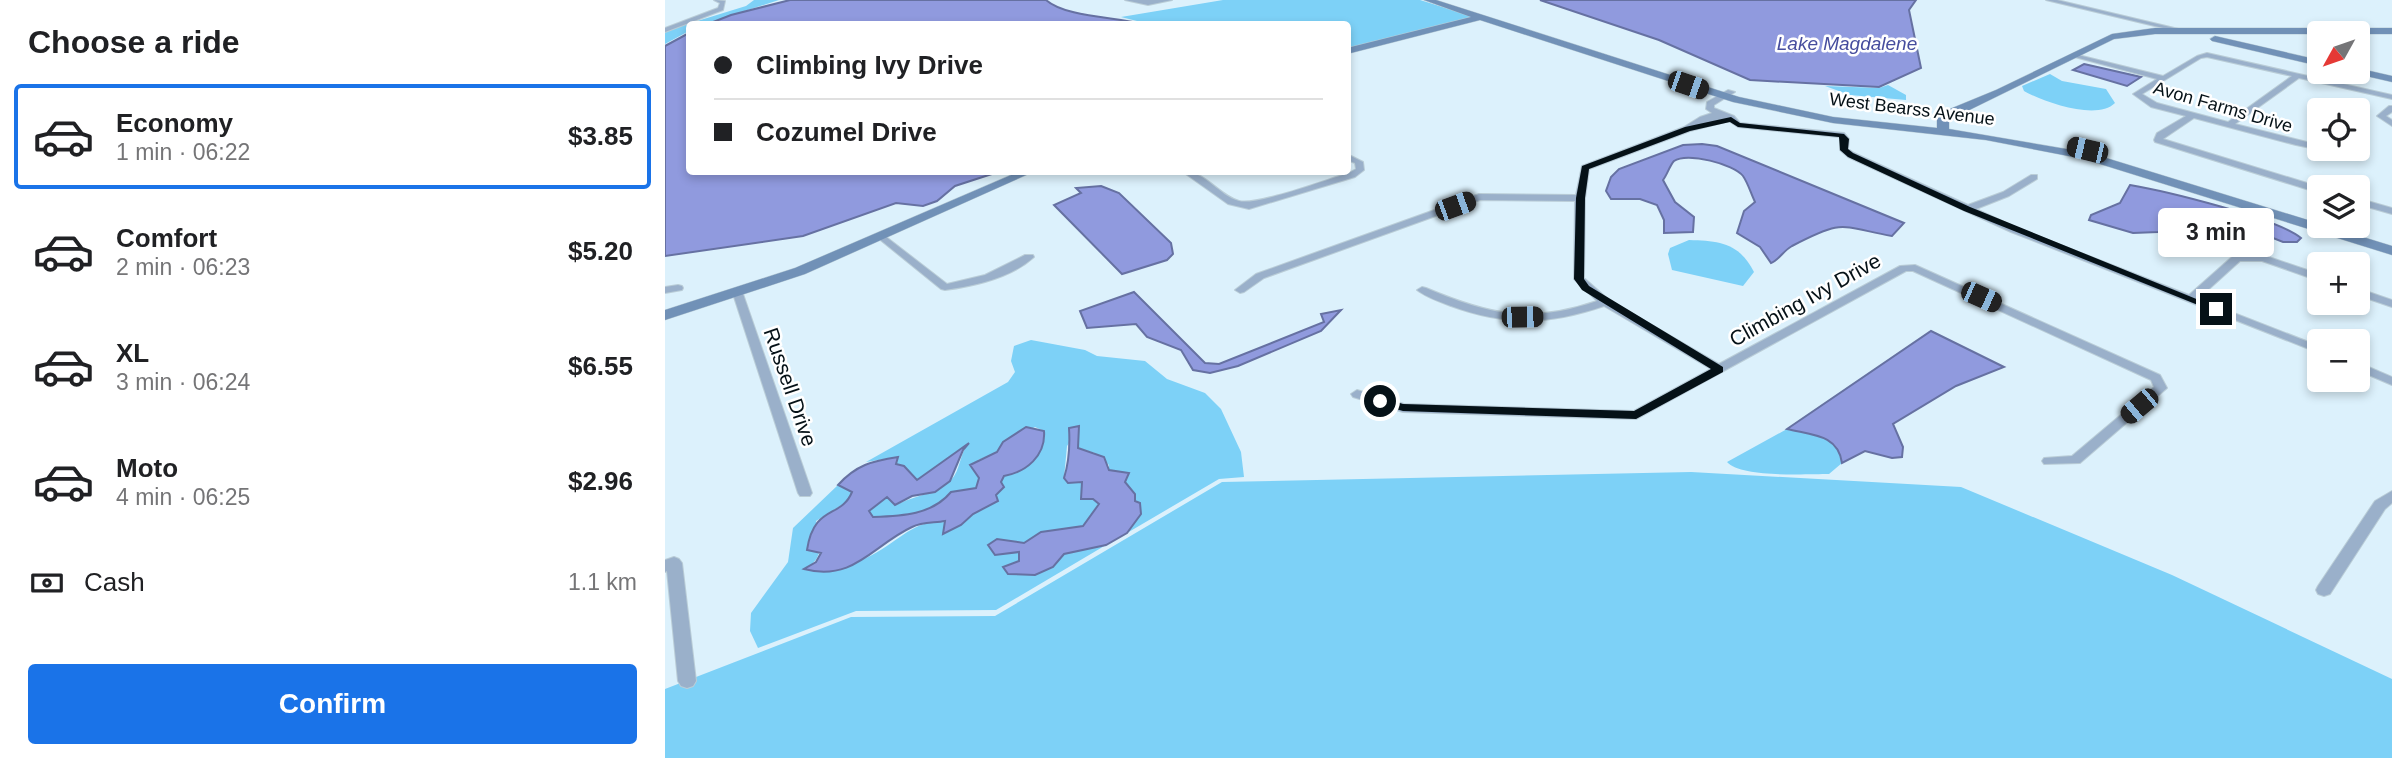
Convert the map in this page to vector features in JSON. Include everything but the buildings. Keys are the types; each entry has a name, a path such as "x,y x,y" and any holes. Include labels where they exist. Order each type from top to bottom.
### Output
{"main road":[{"name":"West Bearss Avenue","path":"1428,0 1486,16"},
{"name":"West Bearss Avenue","path":"1442,0 1727,95 1826,113 2087,150 2307,216"},
{"path":"1351,50 1486,16"},
{"path":"1942,129 1943,119 1949,113 2000,92 2119,35 2184,31 2392,31"},
{"path":"2184,31 2307,59"},
{"path":"2370,74 2392,79"},
{"name":"West Bearss Avenue","path":"1942,129 2112,163 2392,251"},
{"path":"665,315 738,294 1020,175"},
{"path":"2370,236 2392,243"}],"street":[{"path":"689,21 721,9 723,2 717,0"},
{"path":"1128,0 1148,3 1168,0"},
{"path":"2049,0 2184,31"},
{"path":"2073,0 2082,7"},
{"path":"665,30 686,22"},
{"path":"2076,55 2165,76"},
{"name":"Avon Farms Drive","path":"2307,146 2193,116 2138,97 2140,92 2165,76 2207,55 2392,97"},
{"path":"2229,125 2299,75"},
{"path":"1727,95 1710,104 1710,109 1719,118 1738,125 1841,135 1845,139 1844,150 1851,155 1967,209 2307,345"},
{"path":"2392,108 2381,116 2392,124"},
{"path":"2193,116 2158,136 2158,140 2307,186"},
{"path":"1719,118 1585,167 1580,198 1579,279 1605,302 1719,369"},
{"path":"1191,175 1226,201 1249,206 1352,175 1360,170 1359,162 1351,158"},
{"path":"1967,209 2006,194 2034,177"},
{"path":"1240,290 1260,276 1479,197 1580,198"},
{"path":"2370,205 2392,211"},
{"path":"880,236 945,287 964,285 1010,270 1029,257"},
{"path":"2191,299 2237,258 2263,258 2307,274"},
{"name":"Climbing Ivy Drive","path":"1357,394 1403,408 1636,415 1904,268 1915,268 2156,378 2161,388 2075,460 2049,461"},
{"path":"665,290 678,288"},
{"path":"1422,290 1469,311 1500,318 1565,317 1605,302"},
{"name":"Russell Drive","path":"738,294 805,493"},
{"path":"2370,296 2392,304"},
{"path":"2370,372 2392,381"},
{"path":"2324,590 2380,505 2392,496"},
{"path":"665,566 674,563 687,681"}],"shaded area":[{"path":"754,0 779,0 714,21 697,21 746,6"},
{"path":"1223,0 1420,0 1475,17 1351,48 1351,21 1137,21 1121,17"},
{"path":"686,25 686,33 665,44 665,31"},
{"path":"2050,74 2062,81 2106,89 2115,103 2107,108 2084,110 2044,100 2024,91 2022,86"},
{"path":"1888,85 1906,95 1906,100 1850,95 1825,86 1879,88"},
{"path":"1689,240 1710,241 1735,249 1754,272 1743,286 1672,270 1668,254 1670,248"},
{"path":"1031,340 1085,350 1097,356 1145,361 1167,379 1205,393 1221,409 1241,452 1244,477 1219,479 1127,533 1141,514 1114,472 1109,470 1109,465 1095,453 1078,448 1079,427 1069,429 1071,440 1067,446 1064,478 1082,482 1093,499 1099,503 1083,526 1041,532 1024,543 997,539 988,545 995,555 1019,552 1019,561 1053,567 1064,554 1106,545 996,610 856,611 758,648 750,631 751,613 788,562 793,528 838,485 852,492 848,501 816,521 819,554 806,568 859,561 920,526 945,522 961,525 990,501 1004,476 1020,471 1033,461 1044,440 1044,431 1035,427 1003,442 998,452 978,460 974,471 979,478 976,488 951,492 935,505 916,513 873,517 869,511 887,497 896,505 939,489 951,480 967,445 917,480 904,466 896,464 898,457 866,462 1008,382 1015,372 1011,361 1014,346"},
{"path":"1787,429 1829,441 1835,446 1842,463 1829,474 1790,474 1746,471 1727,462"},
{"path":"1691,472 1961,487 2172,575 2392,679 2392,758 665,758 665,689 851,617 995,616 1222,482"}],"water":[{"path":"790,0 1046,0 1065,10 1125,21 716,21"},
{"name":"Lake Magdalene","path":"1540,0 1916,0 1909,10 1921,68 1879,87 1750,80 1659,40"},
{"path":"686,35 686,175 989,175 955,186 937,201 923,206 896,203 803,236 665,256 665,46"},
{"path":"2084,64 2141,77 2127,86 2073,70"},
{"path":"1683,145 1717,146 1904,223 1892,236 1850,228 1832,228 1792,246 1771,263 1760,247 1737,233 1744,211 1755,202 1743,176 1730,167 1689,158 1674,161 1671,165 1663,180 1675,202 1694,217 1693,232 1664,233 1664,220 1657,205 1640,199 1611,199 1606,191 1611,177 1619,169"},
{"path":"2130,185 2246,214 2288,230 2301,238 2297,242 2283,242 2233,222 2212,219 2182,220 2158,232 2133,233 2089,220 2091,215 2120,203"},
{"path":"1101,186 1119,193 1171,243 1173,254 1167,260 1122,274 1054,205 1081,193 1076,188"},
{"path":"1134,292 1205,363 1219,364 1324,322 1321,314 1341,310 1321,331 1238,366 1210,373 1193,370 1181,350 1147,337 1136,324 1087,328 1080,311"},
{"path":"1931,331 2004,367 1956,386 1893,424 1903,447 1902,457 1892,458 1865,451 1842,463 1835,446 1829,441 1787,429"},
{"path":"1079,426 1078,448 1104,457 1109,470 1129,473 1125,482 1135,494 1135,501 1140,503 1141,514 1127,533 1106,545 1064,554 1053,567 1035,575 1008,574 1003,567 1019,561 1019,552 995,555 988,545 997,539 1024,543 1041,532 1083,526 1099,504 1093,499 1081,499 1082,482 1068,483 1064,478 1069,453 1069,428"},
{"path":"1026,427 1044,431 1042,448 1038,455 1027,467 1004,476 1001,482 1004,487 996,495 998,501 973,514 961,525 943,534 945,521 920,524 850,566 821,572 804,569 816,562 821,553 807,550 815,525 847,500 852,492 838,485 858,468 898,457 896,464 904,466 917,480 969,443 963,450 950,481 935,492 912,496 895,505 887,497 869,511 873,517 916,513 935,505 951,492 976,488 979,478 970,465 997,452 1003,442"}],"route":[{"path":"1380,401 1403,408 1636,415 1719,369 1585,288 1579,279 1580,198 1585,167 1688,129 1731,119 1738,125 1841,135 1845,139 1844,150 1851,155 1967,209 2216,309"}]}
